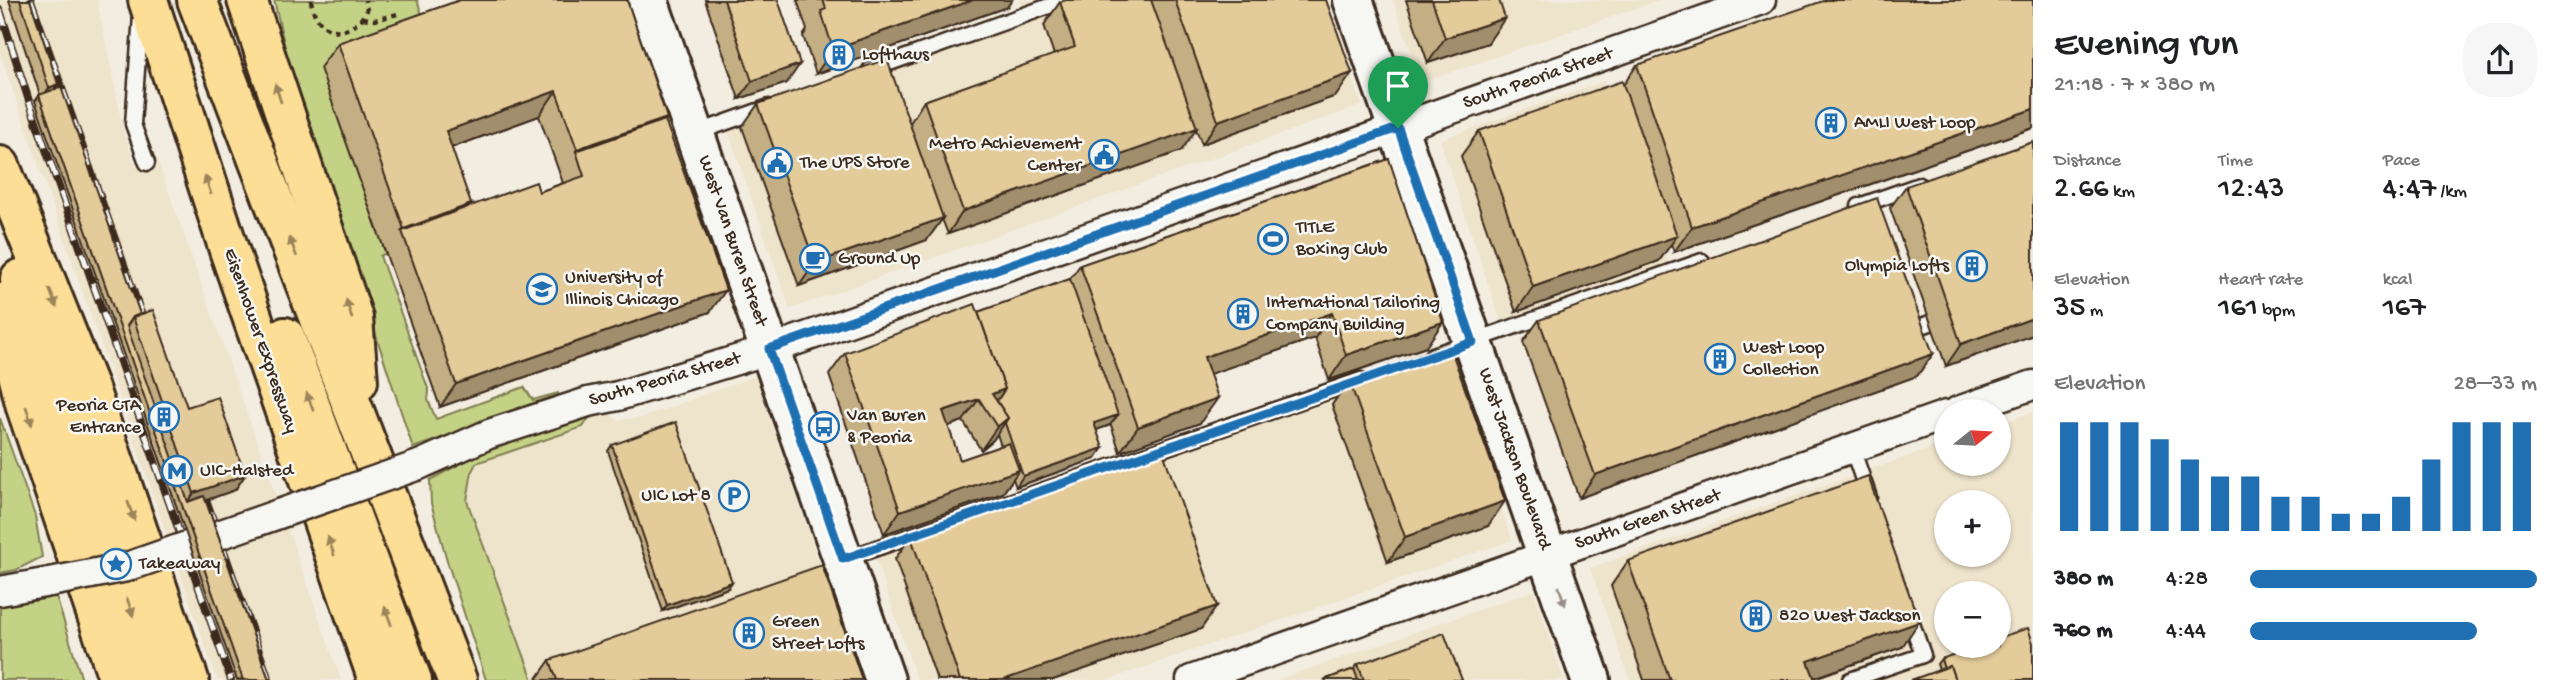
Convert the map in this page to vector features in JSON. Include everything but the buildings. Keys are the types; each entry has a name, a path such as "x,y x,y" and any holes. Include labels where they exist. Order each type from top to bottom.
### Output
{"highway":[{"name":"Eisenhower Expressway","path":"148,0 229,250 378,680"},
{"path":"197,0 362,425 457,680"},
{"path":"247,0 353,318 362,425"},
{"path":"0,166 88,386 189,680"},
{"path":"0,217 58,398 156,680"},
{"path":"229,250 289,343 412,680"},
{"path":"0,302 26,407 119,680"}],"street":[{"name":"West Van Buren Street","path":"648,0 885,680"},
{"name":"West Jackson Boulevard","path":"1353,0 1591,680"},
{"name":"South Peoria Street","path":"0,590 127,567 419,465 489,434 769,349 1761,0"},
{"path":"1993,399 2033,385"},
{"name":"South Green Street","path":"1191,680 1934,419"}],"lane":[{"path":"142,0 133,124 147,163"},
{"path":"861,74 1066,0"},
{"path":"694,133 786,101"},
{"path":"1846,211 1933,180"},
{"path":"1871,202 1875,216"},
{"path":"1423,359 1721,254"},
{"path":"1906,304 1914,329 1930,323"},
{"path":"843,559 1371,377"},
{"path":"1852,448 1874,513"},
{"path":"1850,680 1923,655 1905,603"}],"path":[{"path":"311,0 315,14 323,25 332,30 352,29 367,10 365,0"},
{"path":"363,18 375,20 401,13"}],"shaded area":[{"path":"0,0 97,0 124,133 135,166 157,159 341,680 217,680 0,53"},
{"path":"1020,0 1324,0 1362,105 790,309 725,122 1025,14"},
{"path":"1393,0 1660,0 1422,82"},
{"path":"1604,81 1672,272 1504,331 1440,140"},
{"path":"1446,355 1512,540 1107,680 917,680 873,551"},
{"path":"755,376 825,580 541,680 486,680 448,564 432,503 429,485 432,477 495,445 601,407 618,420 641,418"},
{"path":"2033,412 2033,680 1630,680 1590,568 1934,447 1934,476 2011,476 2011,420"},
{"path":"1533,591 1564,680 1277,680"}],"green space":[{"path":"274,0 417,0 425,23 386,253 380,256 429,391 428,400 436,419 524,387 533,400 558,393 558,396 413,448 293,83"},
{"path":"585,415 589,418 583,427 476,463 472,471 467,501 533,680 486,680 448,564 431,503 430,480 495,445"},
{"path":"0,418 35,516 42,557 16,570 0,573"},
{"path":"55,593 82,680 0,680 0,604"}],"railway":[{"path":"31,0 148,333"},
{"path":"0,10 29,101 231,680"},
{"path":"200,482 269,680"}],"place":[{"name":"Lofthaus","path":"839,55"},
{"name":"AMLI West Loop","path":"1831,123"},
{"name":"Metro Achievement Center","path":"1104,155"},
{"name":"The UPS Store","path":"777,163"},
{"name":"TITLE Boxing Club","path":"1273,239"},
{"name":"Ground Up","path":"815,259"},
{"name":"Olympia Lofts","path":"1972,266"},
{"name":"University of Illinois Chicago","path":"542,289"},
{"name":"International Tailoring Company Building","path":"1243,314"},
{"name":"West Loop Collection","path":"1720,359"},
{"name":"Peoria CTA Entrance","path":"164,417"},
{"name":"Van Buren & Peoria","path":"824,427"},
{"name":"UIC-Halsted","path":"177,471"},
{"name":"UIC Lot 8","path":"734,496"},
{"name":"Takeaway","path":"116,564"},
{"name":"820 West Jackson","path":"1756,616"},
{"name":"Green Street Lofts","path":"749,633"}],"route":[{"path":"1398,128 1473,342 843,559 769,349 1398,128"}]}
